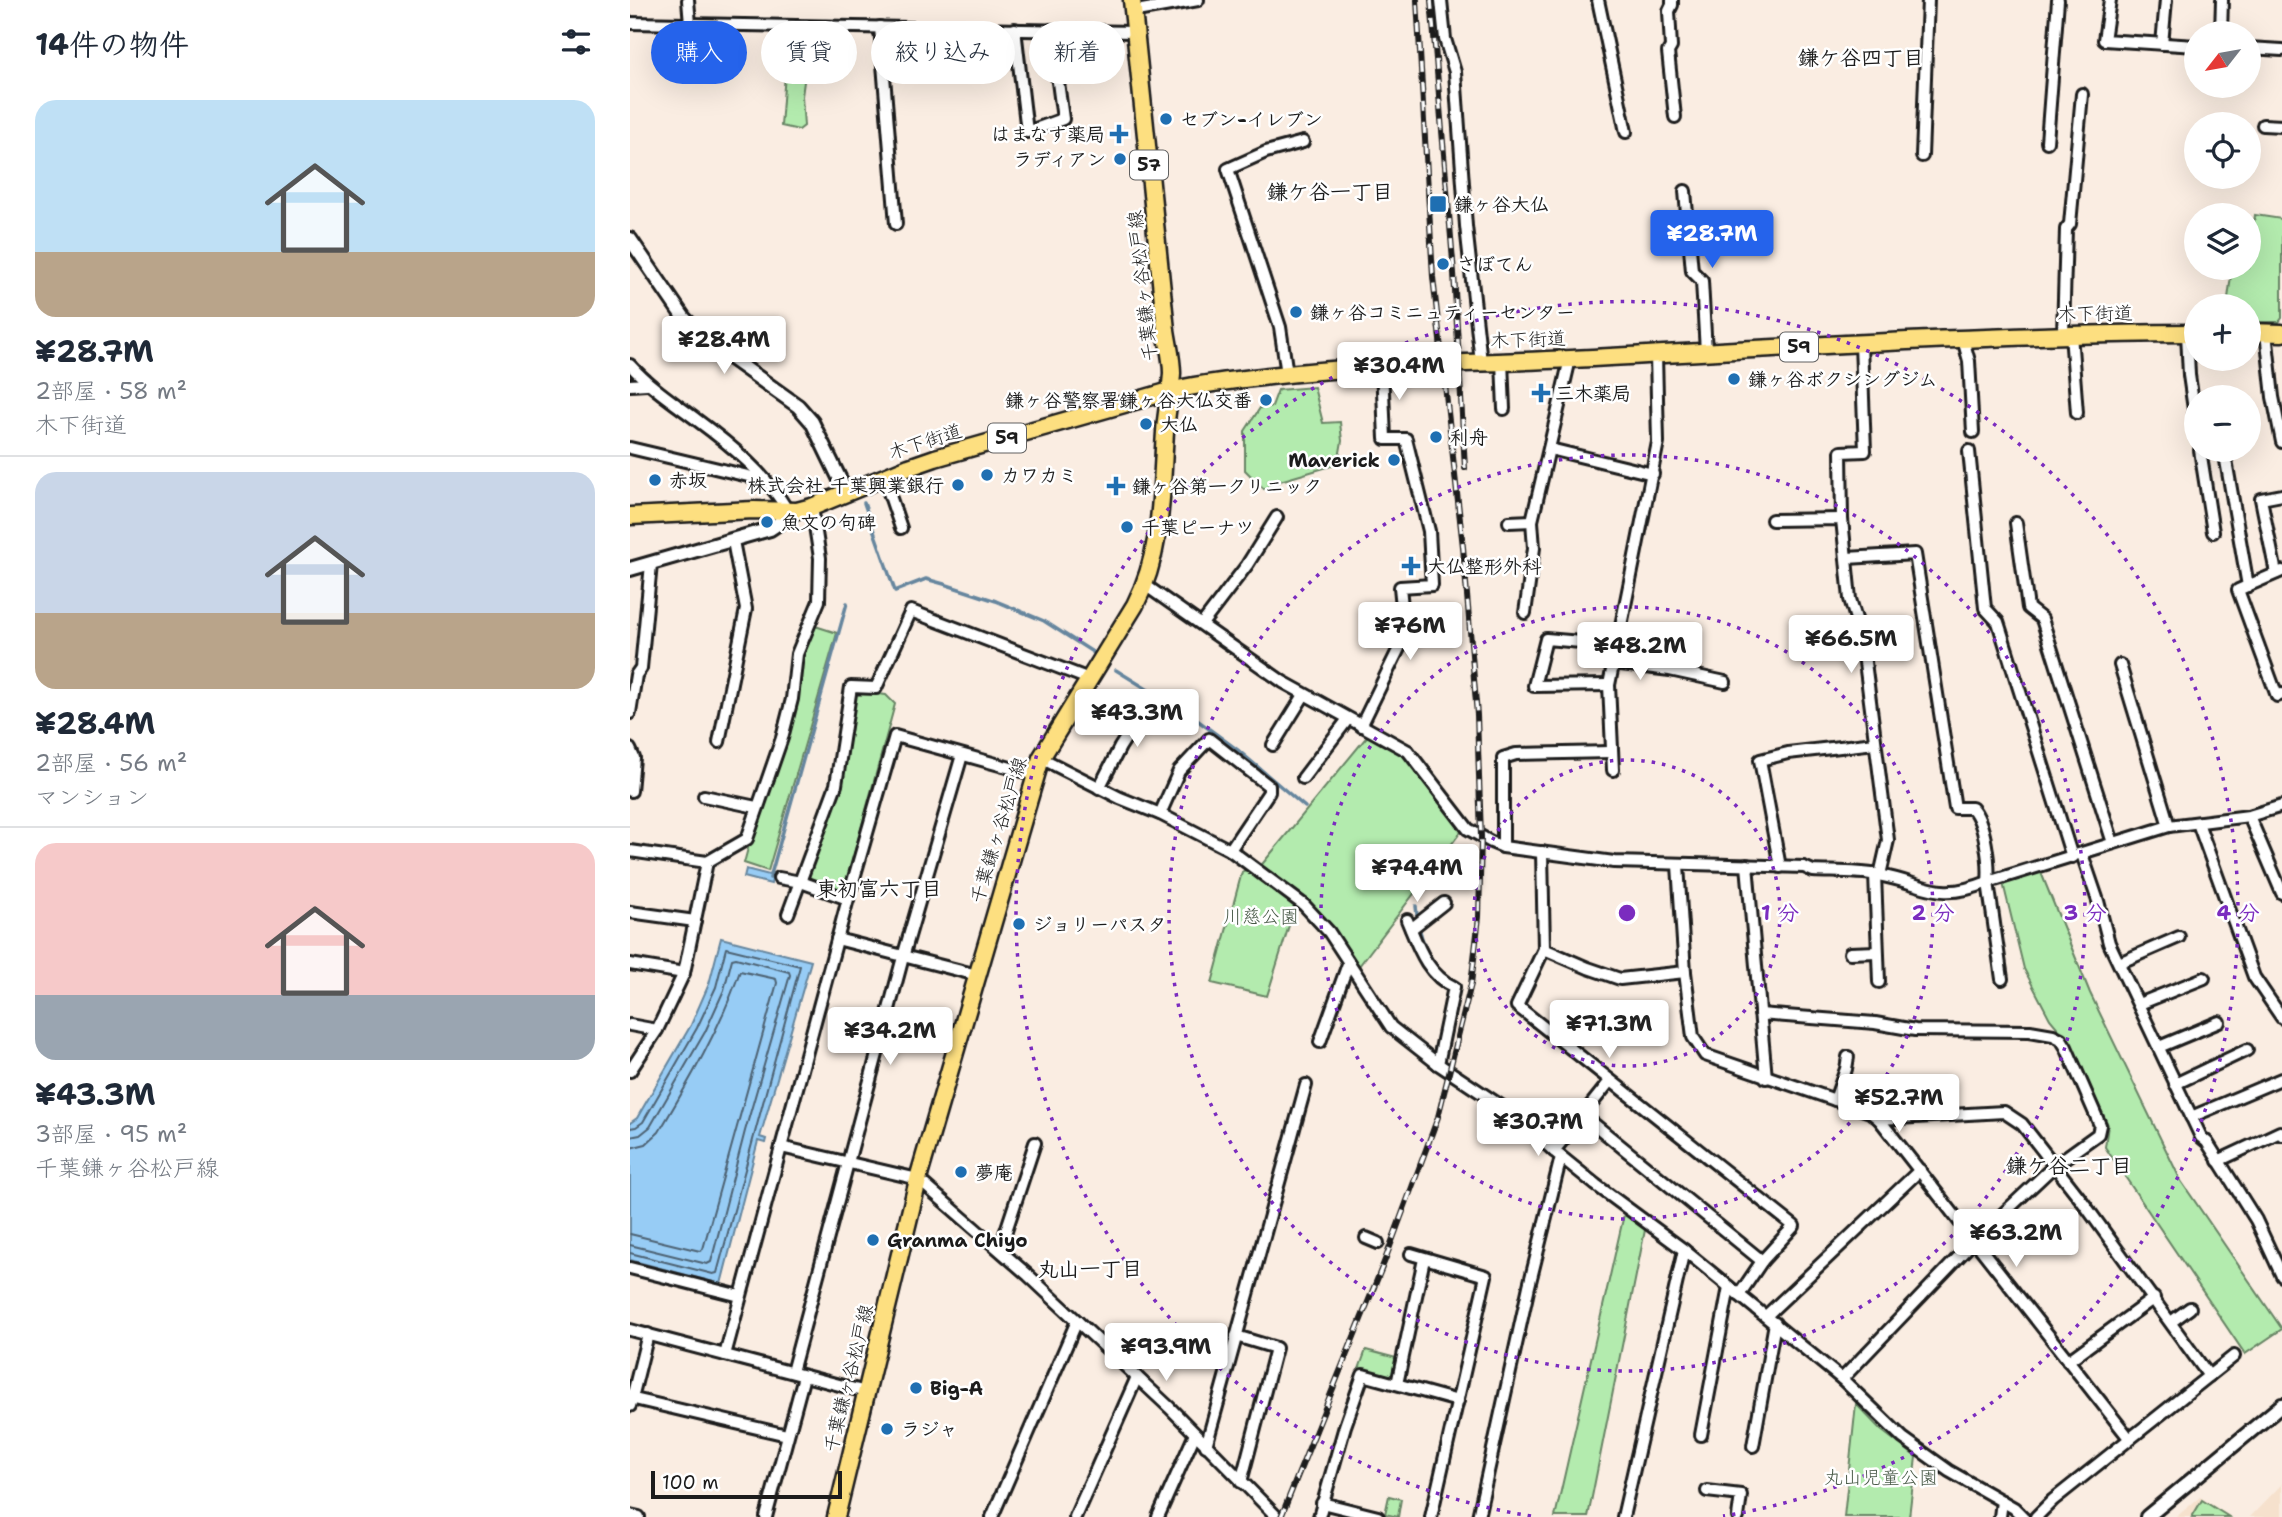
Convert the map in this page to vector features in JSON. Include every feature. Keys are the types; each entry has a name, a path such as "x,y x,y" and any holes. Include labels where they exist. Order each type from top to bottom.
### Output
{"main road":[{"name":"千葉鎌ヶ谷松戸線","path":"836,1517 918,1179 1035,775 1041,758 1145,585 1158,535 1166,413 1172,370 1135,32 1137,5"},
{"name":"木下街道","path":"630,516 799,509 847,494 935,458 1170,391 1207,383 1382,367 2067,334 2184,333"}],"street":[{"path":"688,0 690,21"},
{"path":"1137,5 1198,0"},
{"path":"1441,0 1445,39 1455,72 1466,226 1481,362"},
{"path":"1598,0 1626,132"},
{"path":"1672,0 1669,11 1671,47 1668,52 1675,117"},
{"path":"1922,156 1928,0"},
{"path":"2047,142 2059,0"},
{"path":"2110,0 2104,40 2184,45"},
{"path":"2162,44 2166,0"},
{"path":"2221,21 2222,0"},
{"path":"630,23 651,23"},
{"path":"747,25 871,27"},
{"path":"1029,29 1015,29 1027,132 1063,119 1058,84"},
{"path":"1125,32 1135,32"},
{"path":"2261,49 2282,50"},
{"path":"885,84 896,224"},
{"path":"2077,413 2067,334 2066,229 2070,224 2082,94"},
{"path":"2263,125 2282,126"},
{"path":"1287,374 1280,327 1228,169 1266,152 1303,142"},
{"path":"1685,191 1692,271 1702,281 1706,352"},
{"path":"630,239 684,318 706,341 798,406 812,422 847,494"},
{"path":"2274,333 2273,397 2282,442"},
{"path":"1963,339 1969,361 1973,432"},
{"path":"1861,344 1865,450 1841,452 1842,519 1850,599 1862,639 1888,840 1878,875 1879,982"},
{"path":"1613,770 1609,685 1658,442 1656,354"},
{"path":"1525,613 1540,539 1532,521 1570,359"},
{"path":"1502,362 1504,409"},
{"path":"630,365 646,384 700,422 756,468 765,480 799,509 820,558 820,601 797,654 792,699 782,738 747,839 707,862 630,851"},
{"path":"1361,726 1405,636 1401,587 1432,585 1429,531 1406,439 1385,439 1382,367"},
{"path":"630,385 646,384"},
{"path":"630,448 765,480"},
{"path":"1550,449 1653,474"},
{"path":"1969,451 1985,608 1998,622 2077,855 2098,901 2109,943 2201,1137 2207,1142 2256,1220 2282,1276"},
{"path":"2202,462 2213,532"},
{"path":"2226,462 2248,586"},
{"path":"884,478 901,528"},
{"path":"2282,495 2260,499 2279,572 2238,590 2277,696 2282,694"},
{"path":"630,569 770,529 799,509"},
{"path":"1202,624 1247,565 1277,517"},
{"path":"1772,520 1842,519"},
{"path":"1509,522 1532,521"},
{"path":"2016,523 2028,608 2042,619 2113,843"},
{"path":"719,742 746,609 733,541"},
{"path":"1847,558 1915,554 1955,808 1972,807 1979,815 1989,867 1988,882 2002,979"},
{"path":"630,713 636,675 641,668 650,564"},
{"path":"1145,585 1304,695 1408,751 1468,829 1503,847 1614,862 1747,865 1878,875 1936,892 1965,891 2169,826 2249,816 2282,806"},
{"path":"788,914 835,785 851,687 876,688 911,611 1089,679"},
{"path":"1609,685 1534,686 1546,639 1616,645"},
{"path":"1613,663 1670,670 1725,682"},
{"path":"2120,665 2169,826"},
{"path":"1273,745 1304,695"},
{"path":"1099,788 1120,747 1152,697"},
{"path":"1303,778 1348,719"},
{"path":"725,1355 837,939 895,736 1035,775"},
{"path":"1160,814 1179,771 1209,739 1269,786 1269,792 1230,850"},
{"path":"1780,867 1760,760 1788,753 1875,743"},
{"path":"630,748 635,758 631,791"},
{"path":"1503,847 1503,758 1516,754 1611,752"},
{"path":"792,1373 903,957 961,755"},
{"path":"1041,758 1230,850 1304,905 1329,932 1391,1027 1438,1064 1513,1114 1557,1154 1684,1250 1842,1379 1903,1438 1948,1471 2001,1501 2023,1517"},
{"path":"704,796 756,807"},
{"path":"2249,816 2282,892"},
{"path":"2198,824 2254,977 2282,1018"},
{"path":"1542,852 1544,948 1517,1006 1794,1226 1762,1261 1739,1295"},
{"path":"630,1071 657,1030 684,973 707,862"},
{"path":"1678,865 1685,972 1693,1037 1704,1055 1870,1112 1879,1119 2129,1438"},
{"path":"1747,865 1766,1078"},
{"path":"779,878 801,882 848,899"},
{"path":"1438,1064 1454,987 1443,982 1426,964 1409,924 1444,902"},
{"path":"630,912 695,921"},
{"path":"2119,962 2179,937"},
{"path":"837,939 977,975"},
{"path":"1544,948 1620,979 1685,972"},
{"path":"1850,953 1877,952"},
{"path":"630,964 684,973"},
{"path":"1320,1042 1348,964"},
{"path":"2139,1004 2204,978"},
{"path":"1760,1014 1874,1023 1915,1030 2030,1031 2061,1039"},
{"path":"2159,1047 2218,1022"},
{"path":"630,1025 657,1030"},
{"path":"1842,1379 1975,1241 2055,1165 2098,1134 2101,1125 2055,1028"},
{"path":"2175,1084 2247,1050"},
{"path":"1835,1100 1846,1069 1847,1057"},
{"path":"2191,1117 2281,1079"},
{"path":"1478,1517 1557,1154 1610,1081"},
{"path":"1206,1446 1306,1085"},
{"path":"1879,1119 2004,1112 2022,1124 2154,1298 2209,1376"},
{"path":"1584,1116 1762,1261"},
{"path":"2218,1160 2280,1132 2282,1135"},
{"path":"1000,1249 1035,1143"},
{"path":"780,1147 918,1179 1000,1249 1137,1377 1278,1517"},
{"path":"1754,1446 1770,1320 1920,1170"},
{"path":"1366,1238 1378,1242"},
{"path":"1623,1517 1684,1250"},
{"path":"1411,1254 1486,1276 1431,1517"},
{"path":"1397,1384 1424,1258"},
{"path":"630,1268 740,1296"},
{"path":"1701,1435 1728,1287"},
{"path":"2068,1361 2154,1298"},
{"path":"2171,1322 2190,1308"},
{"path":"992,1517 1077,1321"},
{"path":"630,1330 866,1392"},
{"path":"648,1335 631,1400 787,1436"},
{"path":"1236,1336 1276,1348 1241,1482"},
{"path":"2036,1517 2129,1438 2234,1356"},
{"path":"1319,1517 1363,1375 1458,1401"},
{"path":"766,1517 804,1376"},
{"path":"1075,1517 1137,1377"},
{"path":"2147,1517 2282,1405"},
{"path":"1158,1517 1195,1434"},
{"path":"1707,1491 1741,1495 1738,1517"},
{"path":"2000,1517 2001,1501"},
{"path":"1322,1503 1378,1517"},
{"path":"630,1515 639,1517"}],"shaded area":[{"path":"2282,1484 2282,1517 2250,1517"},
{"path":"2200,1497 2231,1517 2176,1517"}],"green space":[{"path":"784,84 804,84 804,126 799,130 781,126"},
{"path":"2261,216 2282,219 2282,318 2279,322 2261,322 2261,294 2229,294 2230,280 2261,280"},
{"path":"1314,387 1323,423 1340,422 1342,441 1338,464 1280,481 1264,489 1245,470 1245,431 1260,408 1272,406 1278,390"},
{"path":"812,625 837,633 768,871 744,863 799,661"},
{"path":"856,691 886,695 895,704 845,887 839,890 811,881 808,875 839,785 852,693"},
{"path":"1369,734 1404,753 1463,829 1356,970 1338,939 1259,868"},
{"name":"川慈公園","path":"1247,869 1296,903 1267,996 1212,983 1242,872"},
{"path":"2040,870 2090,993 2181,1181 2282,1329 2245,1354 2105,1147 2108,1125 2071,1044 2050,1019 2024,969 2003,883"},
{"path":"1625,1210 1646,1225 1588,1517 1555,1517"},
{"path":"1366,1350 1396,1358 1393,1375 1388,1378 1359,1369"},
{"name":"丸山児童公園","path":"1856,1404 1881,1430 1916,1457 1909,1517 1844,1517"},
{"path":"1389,1496 1401,1499 1398,1517 1385,1514"},
{"path":"2202,1500 2229,1517 2192,1517"}],"water":[{"path":"746,869 773,876 771,884 744,877"},
{"path":"721,938 811,961 760,1137 766,1139 765,1143 758,1141 721,1284 630,1260 630,1123 637,1118 691,1025 709,984"}],"waterway":[{"path":"864,503 895,591 926,579 944,584 996,601 1044,621 1094,653"},
{"path":"770,878 847,603"},
{"path":"1116,670 1197,720 1239,751 1305,807"},
{"path":"1416,906 1424,944 1433,961 1446,976"}],"railway":[{"path":"1281,1517 1385,1260 1438,1117 1471,984 1479,917 1481,837 1477,715 1463,547 1433,277 1417,0"},
{"path":"1431,0 1454,273 1465,468"}],"place":[{"name":"セブン-イレブン","path":"1166,119"},
{"name":"はまなす薬局","path":"1119,134"},
{"name":"ラディアン","path":"1120,159"},
{"name":"鎌ヶ谷大仏","path":"1438,204"},
{"name":"さぼてん","path":"1443,264"},
{"name":"鎌ヶ谷コミニュティーセンター","path":"1296,312"},
{"name":"鎌ヶ谷ボクシングジム","path":"1734,379"},
{"name":"三木薬局","path":"1541,393"},
{"name":"鎌ヶ谷警察署鎌ヶ谷大仏交番","path":"1266,400"},
{"name":"大仏","path":"1146,424"},
{"name":"利舟","path":"1436,437"},
{"name":"Maverick","path":"1394,460"},
{"name":"カワカミ","path":"987,475"},
{"name":"赤坂","path":"655,480"},
{"name":"株式会社 千葉興業銀行","path":"958,485"},
{"name":"鎌ヶ谷第一クリニック","path":"1116,486"},
{"name":"魚文の句碑","path":"767,522"},
{"name":"千葉ピーナツ","path":"1127,527"},
{"name":"大仏整形外科","path":"1411,566"},
{"name":"ジョリーパスタ","path":"1019,924"},
{"name":"夢庵","path":"961,1172"},
{"name":"Granma Chiyo","path":"873,1240"},
{"name":"Big-A","path":"916,1388"},
{"name":"ラジャ","path":"887,1429"}],"district":[{"name":"鎌ケ谷四丁目","path":"1861,58"},
{"name":"鎌ケ谷一丁目","path":"1330,192"},
{"name":"東初富六丁目","path":"879,889"},
{"name":"鎌ケ谷二丁目","path":"2069,1166"},
{"name":"丸山一丁目","path":"1090,1269"}]}
